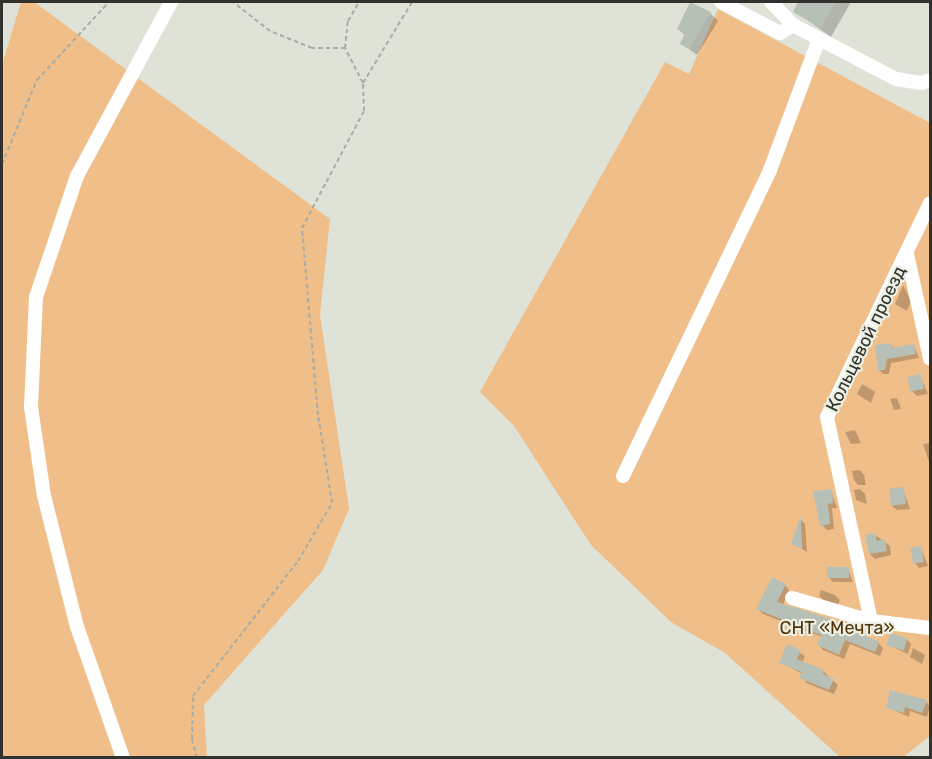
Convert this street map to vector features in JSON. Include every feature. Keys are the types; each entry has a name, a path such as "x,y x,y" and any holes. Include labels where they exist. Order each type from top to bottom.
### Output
{"street":[{"path":"123,758 77,627 44,496 31,407 36,297 77,176 171,2"},
{"path":"721,2 780,33 793,25"},
{"path":"771,2 793,25 896,79 922,83 930,80"},
{"path":"623,476 770,171 819,39"},
{"name":"Кольцевой проезд","path":"871,621 827,417 930,203"},
{"path":"907,254 930,359"},
{"path":"792,598 871,621 930,628"}],"path":[{"path":"2,164 37,80 109,2"},
{"path":"233,2 270,31 312,48 345,48"},
{"path":"197,758 192,739 193,696 298,561 332,503 318,415 302,228 364,111 363,83 345,48 348,21 359,2"},
{"path":"363,83 412,2"}],"green space":[{"path":"21,2 34,2 330,219 320,315 349,509 323,570 204,705 207,757 2,758 2,65"},
{"name":"СНТ «Мечта»","path":"718,9 930,123 930,736 903,757 840,757 725,653 671,622 591,545 514,426 480,392 665,62 689,74"}],"building":[{"path":"690,2 711,12 689,49 680,44 685,33 677,29"},
{"path":"798,2 835,2 821,28 793,12"},
{"path":"892,343 892,348 914,344 916,354 887,359 885,370 878,371 875,345"},
{"path":"921,374 924,389 910,391 907,377"},
{"path":"904,487 906,504 891,506 889,489"},
{"path":"832,489 833,503 828,504 830,524 820,526 813,491"},
{"path":"801,518 802,549 791,544"},
{"path":"875,533 877,541 885,539 887,551 869,554 865,535"},
{"path":"921,546 924,562 913,564 910,548"},
{"path":"827,567 849,567 849,578 827,578"},
{"path":"772,577 786,584 777,602 828,618 879,642 875,652 845,640 839,655 817,645 821,635 756,609"},
{"path":"890,633 907,638 904,650 886,645"},
{"path":"787,644 801,650 797,659 824,670 823,674 834,679 829,690 799,678 802,672 779,663"},
{"path":"890,690 927,700 922,713 905,707 904,713 886,708"}]}
